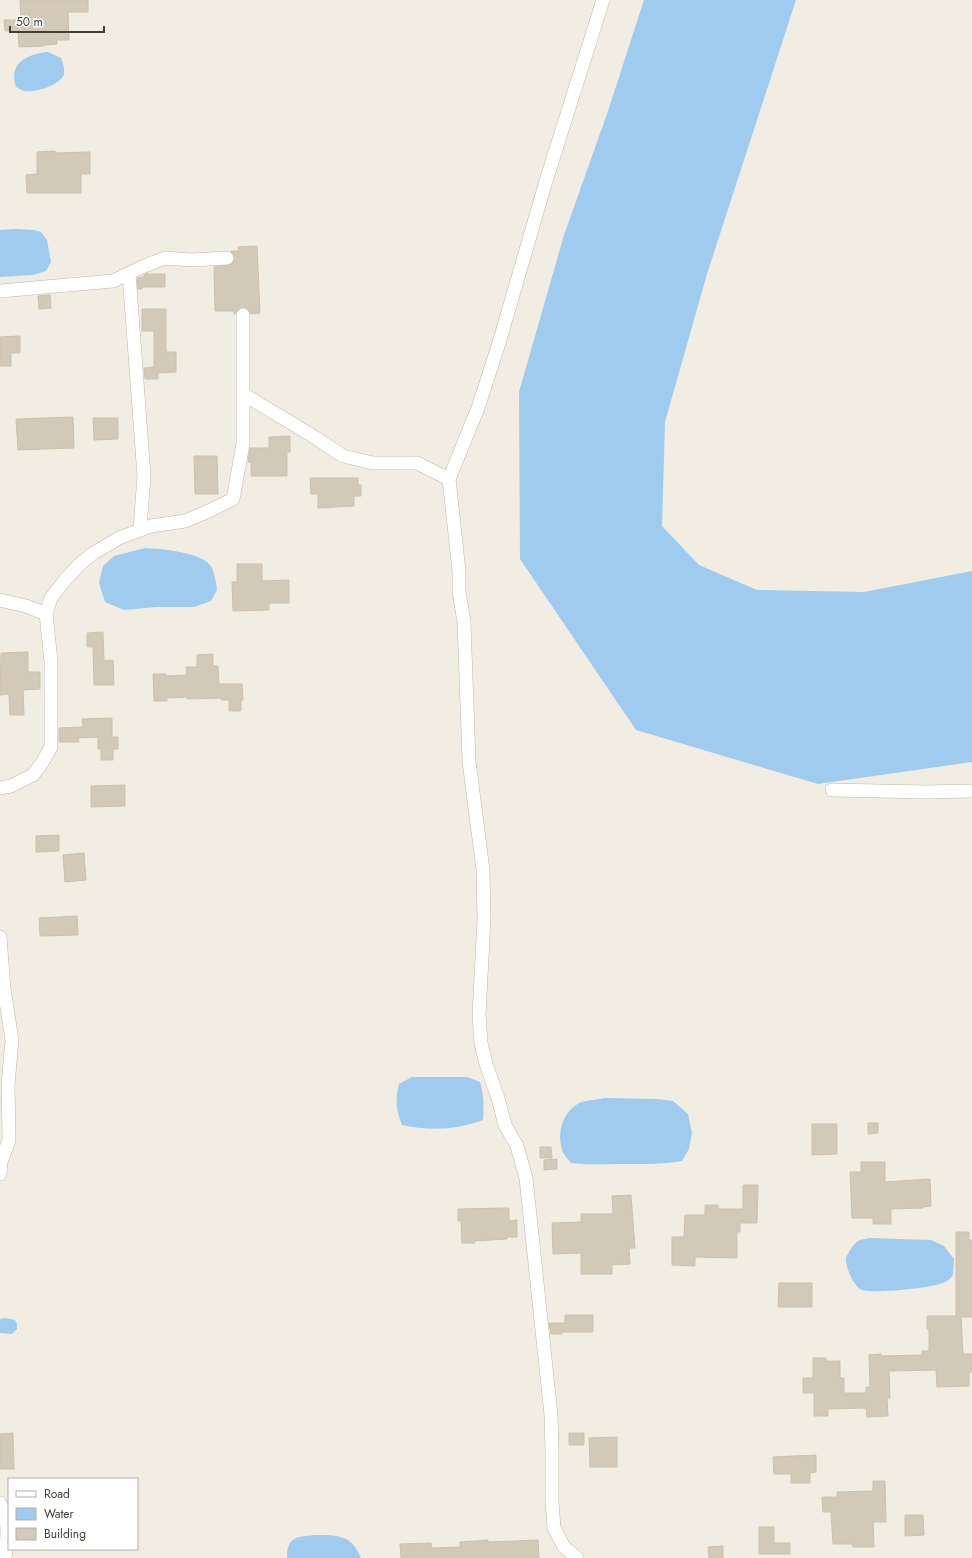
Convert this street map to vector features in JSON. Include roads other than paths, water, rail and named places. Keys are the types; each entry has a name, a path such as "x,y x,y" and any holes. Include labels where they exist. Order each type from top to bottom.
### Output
{"street":[{"path":"577,1558 564,1547 554,1528 552,1502 551,1415 526,1178 517,1146 505,1125 481,1043 479,1015 484,919 483,870 469,761 464,622 459,592 459,571 448,479 478,408 603,0"},
{"path":"0,291 113,281 165,258 192,260 227,258"},
{"path":"129,274 144,476 140,529"},
{"path":"0,788 11,786 33,775 42,764 51,747 51,661 46,614 51,598 79,565 92,554 112,542 140,529 185,521 233,499 243,444 243,315"},
{"path":"243,394 343,456 373,463 417,463 448,479"},
{"path":"0,600 26,606 46,614"},
{"path":"832,790 925,792 972,791"},
{"path":"0,937 4,989 12,1040 8,1085 9,1140 1,1162 0,1174"},
{"path":"0,1503 6,1515 8,1530 5,1558"}],"water":[{"path":"644,0 796,0 707,274 665,422 662,526 699,565 757,590 864,592 972,571 972,762 818,784 636,730 520,559 519,392 564,235 608,111"},
{"path":"48,52 61,58 64,70 62,78 53,85 35,91 24,91 16,87 14,79 15,72 21,61 33,55"},
{"path":"16,229 41,232 47,240 51,262 46,271 33,275 0,277 0,230"},
{"path":"145,548 182,552 201,558 208,563 213,571 217,590 211,601 194,607 156,607 124,610 105,602 99,583 103,566 114,556"},
{"path":"412,1077 467,1077 480,1082 484,1110 483,1120 453,1128 432,1129 402,1125 398,1115 397,1104 399,1084"},
{"path":"604,1098 657,1099 673,1101 688,1114 692,1133 689,1149 682,1161 650,1164 571,1163 564,1155 560,1136 562,1124 568,1112 579,1103"},
{"path":"870,1238 931,1240 944,1246 954,1259 953,1275 941,1284 919,1288 891,1291 862,1290 856,1285 851,1276 846,1258 856,1242"},
{"path":"5,1318 15,1320 17,1324 17,1329 12,1334 0,1333 0,1319"},
{"path":"303,1536 338,1536 349,1541 357,1550 361,1558 287,1558 289,1545 294,1539"}]}
